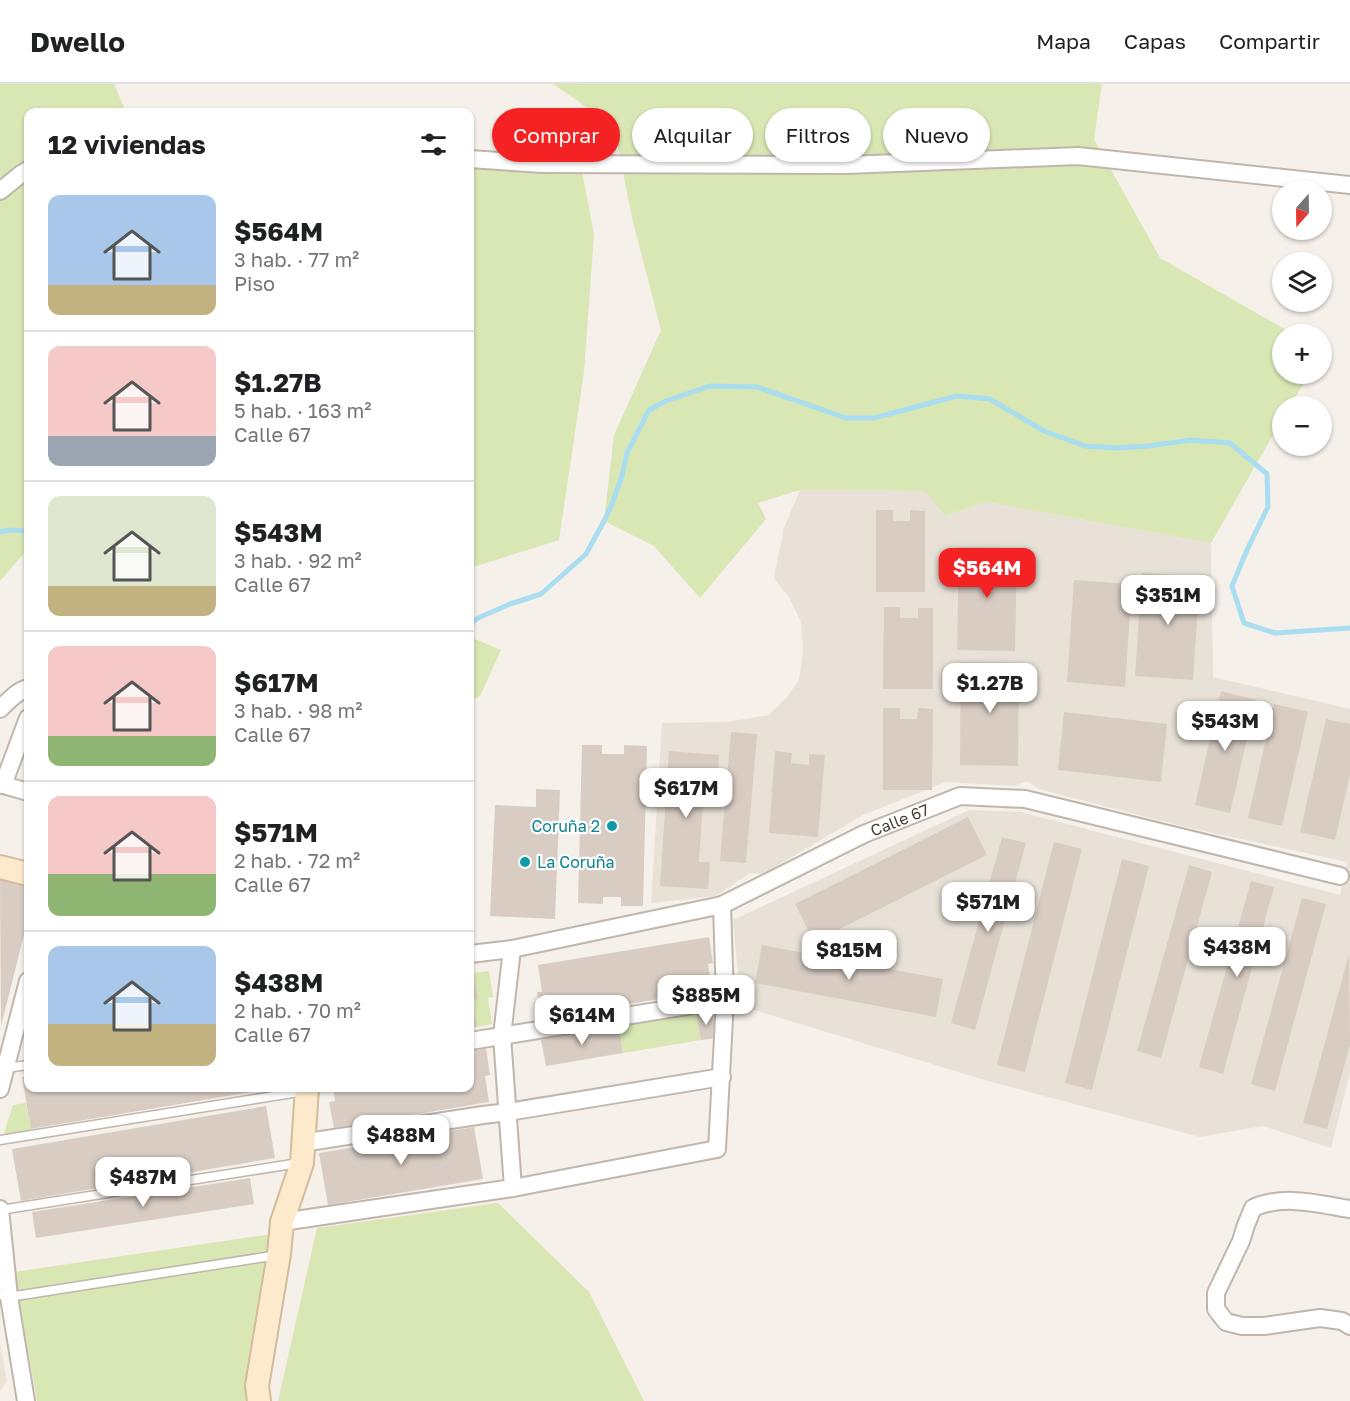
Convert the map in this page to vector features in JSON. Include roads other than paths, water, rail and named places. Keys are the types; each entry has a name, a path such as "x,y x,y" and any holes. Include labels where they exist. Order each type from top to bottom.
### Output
{"street":[{"path":"474,159 542,164 846,165 1078,156 1350,185"},
{"path":"0,191 24,172"},
{"path":"0,709 24,689"},
{"path":"24,728 2,784 24,791"},
{"name":"Calle 67","path":"474,954 512,949 722,906 864,834 960,796 1025,799 1340,876"},
{"path":"0,867 24,873"},
{"path":"282,1222 513,1188 717,1149 724,1000 722,906"},
{"path":"512,949 502,1036 513,1188"},
{"path":"2,1081 24,996"},
{"path":"474,1040 724,1000"},
{"path":"302,1153 483,1115 722,1077"},
{"path":"259,1401 257,1386 279,1254 282,1222 302,1153 306,1092"},
{"path":"1350,1209 1291,1201 1265,1203 1253,1208 1241,1241 1216,1293 1216,1309 1226,1322 1242,1326 1264,1326 1320,1318 1342,1321 1350,1326"},
{"path":"0,1210 4,1296 26,1401"}],"lane":[{"path":"2,1081 24,1067"},
{"path":"0,1140 288,1092"},
{"path":"0,1210 302,1153"},
{"path":"4,1296 279,1254"}],"waterway":[{"path":"474,621 510,604 541,594 586,554 612,504 627,453 649,410 666,401 710,386 757,387 846,418 874,418 957,396 990,399 1044,431 1085,446 1118,448 1191,440 1230,443 1267,474 1268,507 1232,586 1244,623 1275,633 1350,628"},
{"path":"0,532 24,531"}],"place":[{"name":"Coruña 2","path":"612,826"},
{"name":"La Coruña","path":"525,862"}]}
